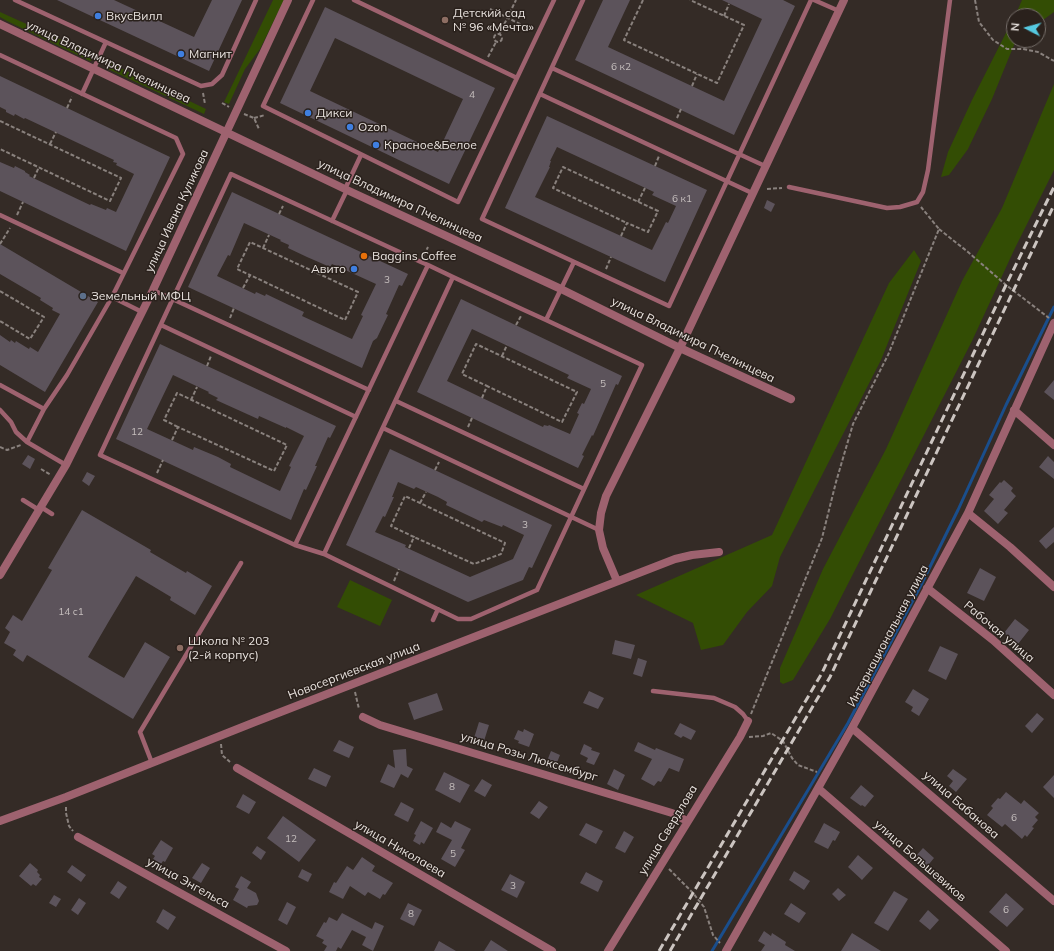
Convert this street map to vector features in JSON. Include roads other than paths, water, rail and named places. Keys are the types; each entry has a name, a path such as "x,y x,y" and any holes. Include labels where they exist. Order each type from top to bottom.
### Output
{"street":[{"name":"улица Ивана Куликова","path":"0,575 66,465 153,290 288,0"},
{"path":"617,581 603,548 599,530 601,513 606,496 680,348 844,0"},
{"name":"улица Владимира Пчелинцева","path":"0,24 346,189 561,289 790,400"},
{"name":"Интернациональная улица","path":"727,951 819,789 968,513 1054,323"},
{"path":"1014,410 1054,445"},
{"path":"968,513 1010,547 1054,587"},
{"name":"Новосергиевская улица","path":"0,821 66,798 220,736 675,559 692,555 719,552"},
{"name":"Рабочая улица","path":"927,588 993,640 1054,695"},
{"name":"улица Розы Люксембург","path":"363,717 380,725 672,813 687,821"},
{"name":"улица Свердлова","path":"608,951 740,737 748,721"},
{"name":"улица Бабанова","path":"852,728 1054,901"},
{"name":"улица Николаева","path":"237,768 552,951"},
{"name":"улица Большевиков","path":"819,789 1006,951"},
{"name":"улица Энгельса","path":"78,837 286,951"}],"lane":[{"path":"16,0 201,86 212,84 222,75 256,0"},
{"path":"312,0 263,106 458,202 554,0"},
{"path":"354,0 518,78"},
{"path":"584,0 482,219 669,306 812,0 839,12"},
{"path":"790,187 887,208 900,207 917,202 923,192 928,170 950,0"},
{"path":"82,94 106,42"},
{"path":"0,55 176,138 183,154 112,297 67,375 44,409 27,442"},
{"path":"552,68 765,166"},
{"path":"540,94 752,193"},
{"path":"332,221 361,154"},
{"path":"231,174 332,221 642,365 537,590 471,619 458,619 324,554 295,546 100,455 231,174"},
{"path":"0,215 124,273"},
{"path":"546,320 574,262"},
{"path":"295,546 428,265"},
{"path":"324,554 453,277"},
{"path":"153,290 369,390"},
{"path":"112,297 142,312"},
{"path":"161,325 356,417"},
{"path":"0,385 44,409"},
{"path":"396,401 584,489"},
{"path":"0,410 11,422 16,432 27,442 66,465"},
{"path":"383,428 599,530"},
{"path":"23,500 52,514"},
{"path":"152,763 140,732 241,563"},
{"path":"433,620 438,609"},
{"path":"653,691 714,698 735,707 748,721"}],"waterway":[{"path":"712,951 848,723 921,585 1054,307"}],"railway":[{"path":"659,951 822,673 1054,187"},
{"path":"670,951 830,677 1054,205"}],"place":[{"name":"ВкусВилл","path":"98,16"},
{"name":"Детский сад № 96 «Мечта»","path":"445,20"},
{"name":"Магнит","path":"181,54"},
{"name":"Дикси","path":"308,113"},
{"name":"Ozon","path":"350,127"},
{"name":"Красное&Белое","path":"376,145"},
{"name":"Baggins Coffee","path":"364,256"},
{"name":"Авито","path":"354,269"},
{"name":"Земельный МФЦ","path":"83,296"},
{"name":"Школа № 203 (2-й корпус)","path":"180,648"}]}
